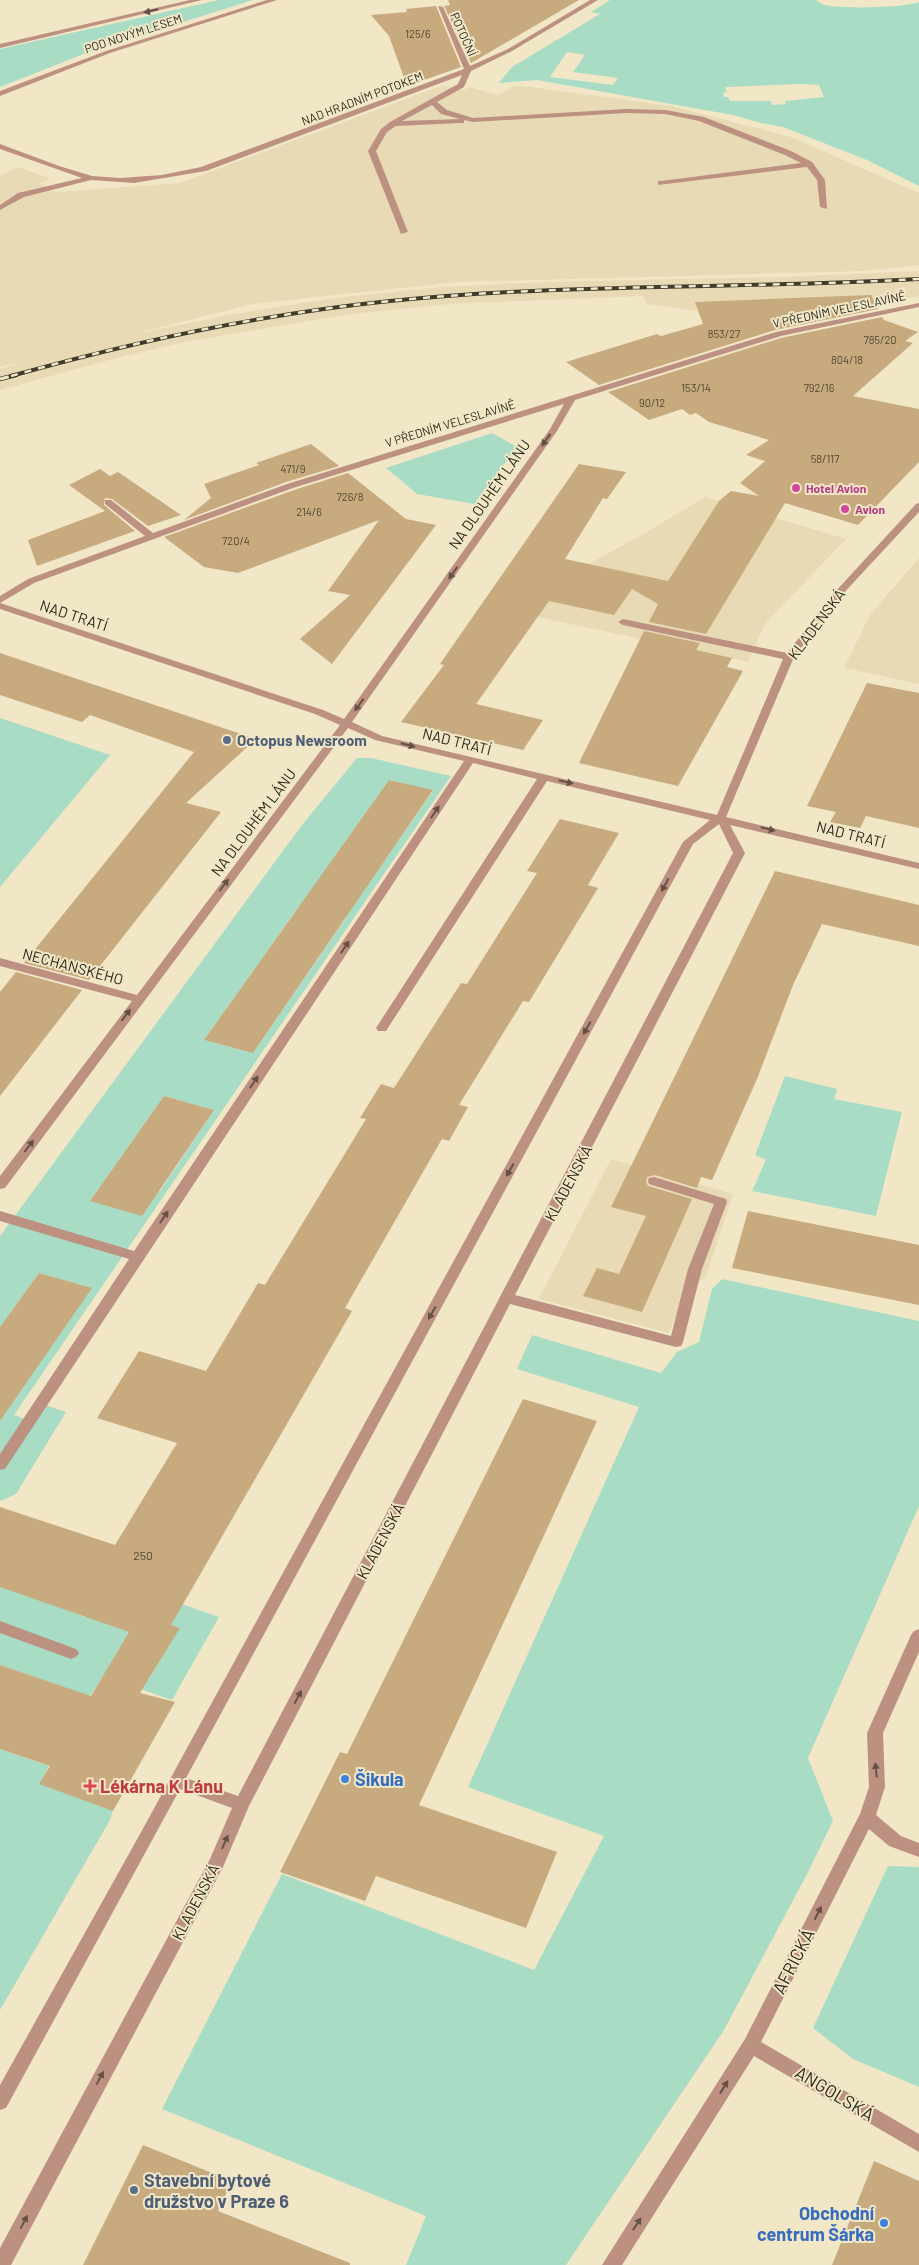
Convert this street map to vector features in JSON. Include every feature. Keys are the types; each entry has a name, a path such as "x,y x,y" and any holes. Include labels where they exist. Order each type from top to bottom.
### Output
{"street":[{"path":"0,46 199,0"},
{"name":"POD NOVÝM LESEM","path":"0,94 108,52 274,0"},
{"name":"NAD HRADNÍM POTOKEM","path":"93,178 124,180 161,178 203,169 468,70 510,50 594,0"},
{"name":"POTOČNÍ","path":"440,7 468,70"},
{"path":"404,232 372,151 384,131 461,85 468,70"},
{"path":"432,101 444,112 473,120"},
{"path":"393,124 626,111 665,112 701,118 788,153 809,164 821,180 824,207"},
{"path":"0,146 93,178"},
{"path":"661,183 809,164"},
{"path":"0,208 21,195 93,178"},
{"name":"V PŘEDNÍM VELESLAVÍNĚ","path":"0,600 31,581 290,486 779,334 919,305"},
{"name":"NA DLOUHÉM LÁNU","path":"0,1185 346,724 554,429 572,398"},
{"path":"108,502 152,537"},
{"name":"KLADENSKÁ","path":"1,2265 217,1862 242,1804 739,853 721,818 789,657 837,595 919,506"},
{"name":"NAD TRATÍ","path":"0,606 319,712 379,738 919,866"},
{"path":"623,622 789,657"},
{"path":"0,1465 470,760"},
{"path":"382,1028 544,777"},
{"path":"0,2102 146,1839 689,842 721,818"},
{"name":"NECHANSKÉHO","path":"0,962 139,998"},
{"path":"507,1298 676,1342 695,1269 721,1202 654,1182"},
{"path":"0,1216 137,1257"},
{"path":"0,1627 71,1653"},
{"name":"AFRICKÁ","path":"611,2265 751,2045 867,1817 876,1793 877,1775 873,1748 875,1733 919,1636"},
{"path":"176,1781 242,1804"},
{"path":"867,1817 895,1841 919,1850"},
{"name":"ANGOLSKÁ","path":"751,2045 919,2144"}],"shaded area":[{"path":"443,85 464,90 469,87 499,95 513,86 530,87 671,106 791,137 919,193 919,265 865,271 457,282 252,304 130,335 234,314 335,298 442,287 545,282 780,277 919,271 919,296 873,306 728,315 647,304 643,296 449,304 344,315 180,343 0,390 0,369 22,362 0,367 0,176 18,167 51,179 39,183 56,192 180,183"},
{"path":"705,497 846,539 765,624 748,662 519,613 566,576 642,535"},
{"path":"919,558 919,684 844,668 870,615"},
{"path":"611,1159 733,1194 706,1277 686,1289 669,1333 539,1299"}],"green space":[{"path":"219,0 253,0 94,50 0,87 0,49"},
{"path":"610,0 815,0 825,5 858,7 901,6 919,2 919,186 867,160 783,127 733,115 537,80 499,83 512,67 600,14 591,12","holes":["567,52 585,55 573,72 618,78 613,85 550,77","819,85 824,97 785,101 786,104 772,105 771,101 730,101 728,97 724,97 723,93 727,92 725,88 727,87"]},
{"path":"492,433 517,447 474,504 417,494 386,468"},
{"path":"0,718 110,755 0,887"},
{"path":"357,758 371,758 451,776 14,1415 34,1422 45,1405 66,1412 16,1494 0,1501 0,1421 91,1288 39,1273 0,1327 0,1236 302,825","holes":["389,780 433,791 378,870 333,859","299,906 346,918 253,1053 204,1040","164,1096 214,1110 160,1191 90,1201"]},
{"path":"785,1076 837,1089 834,1099 902,1112 876,1216 752,1191 766,1160 755,1155"},
{"path":"722,1279 919,1321 919,1506 808,1758 833,1821 724,2030 566,2265 406,2265 426,2216 162,2109 282,1874 534,1970 604,1836 468,1787 639,1407 517,1369 532,1335 661,1373 677,1352 699,1342 712,1289"},
{"path":"106,1583 153,1594 219,1617 172,1700 103,1676 90,1696 0,1665 0,1585 85,1617","holes":["141,1613 179,1628 149,1679 110,1664"]},
{"path":"0,1749 49,1766 40,1784 113,1810 110,1820 0,2010"},
{"path":"888,1866 919,1867 919,2087 853,2059 813,2028"}],"building":[{"path":"448,0 579,0 471,63 444,6 450,5"},
{"path":"436,6 461,67 407,86 389,36 371,15 407,12 406,9"},
{"path":"871,295 878,309 775,330 599,385 566,362 657,334 661,336 703,324 695,302"},
{"path":"882,317 884,320 918,332 905,341 913,343 853,396 919,409 919,462 858,525 785,503 706,634 649,622 658,604 632,589 614,615 549,601 476,704 543,720 523,750 401,722 444,665 440,664 579,464 626,472 607,499 603,498 565,559 668,581 719,501 731,491 759,496 740,483 765,461 746,455 769,440 709,422 696,413 690,415 682,409 649,420 608,392 781,338"},
{"path":"311,444 339,466 286,482 184,520 211,498 204,484"},
{"path":"100,469 110,476 118,472 181,515 148,526 112,499 105,498 104,505 135,531 37,566 28,540 105,511 69,485"},
{"path":"348,473 406,519 436,525 332,664 300,639 350,595 328,591 379,520 238,573 204,567 164,537 294,490"},
{"path":"644,631 700,643 696,650 732,658 727,667 743,671 678,786 579,763"},
{"path":"0,653 256,739 186,803 221,812 89,980 24,963 194,752 90,715 82,722 0,695"},
{"path":"867,683 919,693 919,828 866,816 860,828 830,822 836,812 807,806"},
{"path":"389,780 433,790 253,1053 204,1040"},
{"path":"560,819 619,833 588,885 598,888 529,1002 523,1001 459,1105 468,1107 449,1141 442,1139 345,1308 352,1311 171,1625 180,1628 140,1693 175,1702 113,1811 39,1784 50,1766 0,1749 0,1665 91,1696 129,1632 0,1587 0,1507 115,1545 177,1443 97,1418 139,1351 206,1371 258,1283 265,1285 366,1119 360,1118 381,1084 394,1088 461,983 467,984 537,873 527,871"},
{"path":"775,871 919,905 919,946 822,924 793,985 757,1079 712,1180 701,1177 697,1188 655,1175 647,1177 646,1182 648,1186 692,1199 642,1312 583,1296 597,1268 619,1274 646,1216 611,1207"},
{"path":"16,972 82,990 0,1096 0,992"},
{"path":"164,1096 214,1110 142,1216 90,1201"},
{"path":"748,1211 919,1245 919,1305 732,1268"},
{"path":"39,1273 92,1288 0,1421 0,1327"},
{"path":"523,1399 597,1421 419,1805 557,1852 526,1928 376,1876 365,1901 280,1872 340,1752 347,1754"},
{"path":"143,2145 232,2181 218,2211 350,2263 350,2265 83,2265"},
{"name":"Obchodní centrum Šárka","path":"874,2161 919,2181 919,2265 832,2265"}],"railway":[{"path":"11,376 105,351 199,330 294,313 390,301 522,291 919,279"},
{"path":"0,379 16,375"}],"place":[{"name":"Hotel Avion","path":"796,488"},
{"name":"Avion","path":"845,509"},
{"name":"Octopus Newsroom","path":"227,740"},
{"name":"Šikula","path":"345,1779"},
{"name":"Lékárna K Lánu","path":"90,1786"},
{"name":"Stavební bytové družstvo v Praze 6","path":"134,2190"},
{"name":"Obchodní centrum Šárka","path":"884,2223"}]}
